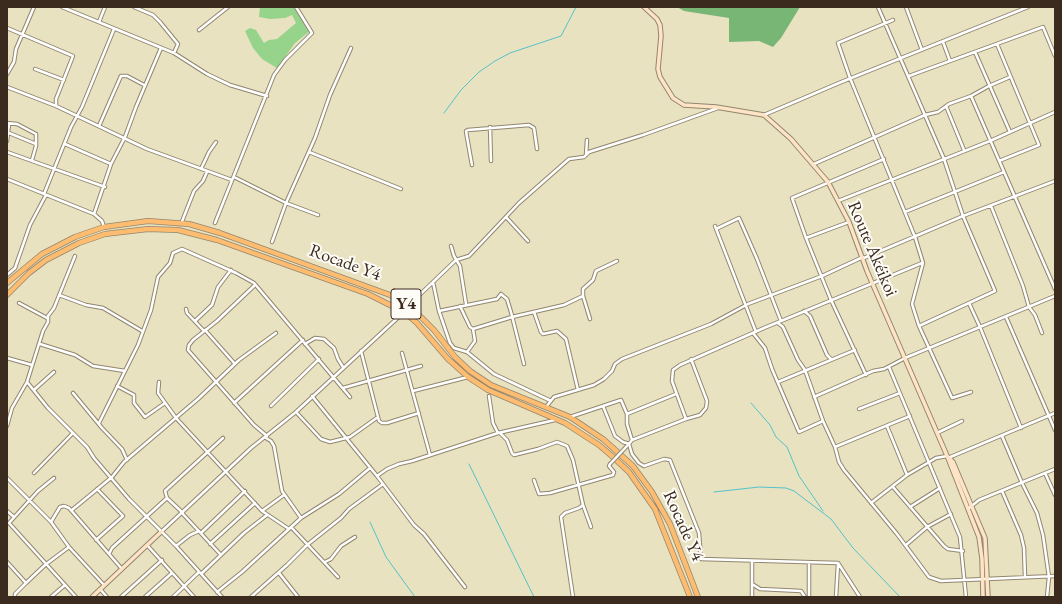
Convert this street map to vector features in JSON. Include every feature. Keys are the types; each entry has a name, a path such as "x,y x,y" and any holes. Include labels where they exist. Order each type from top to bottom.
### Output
{"highway":[{"name":"Rocade Y4","path":"7,283 26,266 58,244 104,227 148,221 182,224 220,233 334,273 390,295 408,306 434,330 455,357 470,371 491,385 570,417 597,435 633,466 652,492 670,524 698,597"},
{"name":"Rocade Y4","path":"7,295 40,264 74,245 105,234 148,229 178,230 217,240 368,294 404,312 417,323 448,359 468,378 488,390 557,419 582,433 613,457 629,472 647,496 663,526 690,597"}],"street":[{"path":"7,74 14,62 16,49 34,7"},
{"path":"62,7 174,53 207,74 230,85 267,96"},
{"path":"99,22 105,7"},
{"path":"134,7 153,15 160,22 178,44 174,53"},
{"path":"198,30 228,7"},
{"path":"215,223 267,96 274,75 280,66 312,33 296,7"},
{"path":"644,7 657,19 660,25 661,36 658,69 660,77 673,98 684,105 720,107 764,115 850,78 1028,7"},
{"path":"878,7 910,76 925,116 944,159 963,216 995,291 920,326"},
{"path":"906,7 922,50"},
{"path":"893,20 838,43 850,78 876,138 915,237 923,263 912,304 920,326 952,398 971,392"},
{"path":"910,76 1043,27 1055,56"},
{"path":"7,28 23,33 73,56 56,99 56,106"},
{"path":"7,275 12,269 15,268 30,225 37,214 45,195 70,127 82,107 114,29"},
{"path":"943,42 950,61"},
{"path":"997,44 1039,145 999,161"},
{"path":"94,214 105,187 111,164 125,137 144,85 161,48"},
{"path":"272,242 286,203 309,152 330,96 351,48"},
{"path":"975,52 1010,132"},
{"path":"35,69 64,80"},
{"path":"99,126 121,76 127,76 144,85"},
{"path":"814,164 925,116 938,112 946,106 971,96 1010,77"},
{"path":"7,87 56,106 76,117 125,137 148,149 206,172 233,178 286,203 318,215"},
{"path":"971,96 1016,196 1055,289"},
{"path":"946,106 964,150"},
{"path":"408,306 456,260 470,256 506,217 566,161 586,156 589,152 643,135 720,107"},
{"path":"837,201 990,141 1055,112"},
{"name":"Route Akéikoi","path":"764,115 791,139 814,164 828,182 849,222 872,284 985,538 985,580 983,597"},
{"path":"7,140 9,134 8,123 17,124 36,134 36,144 32,160"},
{"path":"472,165 466,131 490,127 529,125 534,128 537,149"},
{"path":"490,127 491,161"},
{"path":"9,134 36,144"},
{"path":"586,156 587,140"},
{"path":"201,169 208,152 216,142"},
{"path":"65,144 111,164"},
{"path":"7,152 105,187"},
{"path":"309,152 401,189"},
{"path":"866,375 806,238 792,198 884,158"},
{"path":"182,224 194,191 203,181 206,172"},
{"path":"905,212 1004,172"},
{"path":"7,179 94,214 102,221 104,227"},
{"path":"546,406 554,397 578,390 604,379 612,371 615,364 622,359 711,324 746,306 822,276 877,251 1055,181"},
{"path":"991,206 1023,286 1029,307 1035,315 1042,333"},
{"path":"506,217 528,241"},
{"path":"824,421 799,432 765,348 754,332 746,306 715,228 739,218 758,259 779,322 785,330 798,360 805,370 814,397 835,447 839,462 930,577 941,581 1055,576"},
{"path":"806,238 849,222"},
{"path":"451,246 460,266 466,304"},
{"path":"99,423 116,386 138,345 151,310 158,277 165,270 173,253 176,250 182,249 231,270 255,285 350,397"},
{"path":"7,426 12,408 27,382 47,318 59,295 75,256"},
{"path":"590,319 583,296 583,289 592,280 596,271 618,260"},
{"path":"686,420 672,381 673,370 691,359 754,332 923,263"},
{"path":"7,270 12,269"},
{"path":"195,321 212,305 218,287 231,270"},
{"path":"433,282 439,311 450,343 454,348 467,352 494,374 551,401"},
{"path":"255,285 193,340 189,345 188,350 254,425 271,441 274,446 279,482 284,495 301,518"},
{"path":"439,311 466,304 477,304 497,299 501,294 507,299 524,364"},
{"path":"59,295 86,305 103,308 143,332"},
{"path":"473,329 512,317 564,305 583,296"},
{"path":"814,397 872,371 889,367 905,358 1055,296"},
{"path":"18,303 47,318"},
{"path":"968,303 980,327 1021,428"},
{"path":"460,306 470,327 473,329 475,341 467,352"},
{"path":"186,309 187,313 205,330 235,364"},
{"path":"804,311 810,316 827,356 832,360"},
{"path":"92,597 251,448 296,412 333,376 404,312"},
{"path":"534,312 543,334 557,331 566,339 578,390"},
{"path":"1006,316 1055,430"},
{"path":"72,510 112,477 127,460 235,364 276,333"},
{"path":"306,344 315,338 324,339 334,348 343,368"},
{"path":"234,403 303,340"},
{"path":"40,344 75,355 93,366 125,371"},
{"path":"778,382 855,350"},
{"path":"361,351 378,417 382,423 419,413"},
{"path":"402,353 430,455"},
{"path":"7,358 32,365"},
{"path":"271,406 319,359"},
{"path":"534,480 538,492 541,494 613,475 614,472 609,466 610,464 632,440 700,415 706,408 707,401 691,359"},
{"path":"343,388 421,366"},
{"path":"889,367 962,541 966,597"},
{"path":"35,389 54,372"},
{"path":"413,391 468,378"},
{"path":"27,382 35,389 48,408 87,447 94,458 112,477 129,499 148,516 222,597"},
{"path":"159,382 158,393 176,418 207,452 262,511 290,528 325,562 338,577"},
{"path":"116,386 134,395 134,403 145,417 165,403"},
{"path":"73,393 102,428 122,449 127,460"},
{"path":"859,409 900,393"},
{"path":"627,414 676,394"},
{"path":"312,396 465,587"},
{"path":"488,396 493,423 499,433 508,440 514,455 538,449 557,442 566,444 572,457 583,505 591,527"},
{"path":"570,417 621,400 627,414 626,424 632,440"},
{"path":"603,406 615,436 628,445 632,454 639,463 644,466 664,459 670,460 699,533 701,559 752,562 838,563"},
{"path":"296,412 321,439 330,442 355,435 378,417"},
{"path":"871,503 907,475 936,458 948,457 1055,413"},
{"path":"835,447 910,416"},
{"path":"377,476 392,466 499,433 557,419"},
{"path":"937,433 962,421"},
{"path":"886,426 907,475"},
{"path":"34,473 73,433"},
{"path":"1002,436 1039,521 1043,535 1048,577 1047,597"},
{"path":"221,555 183,513 166,498 165,494 167,488 223,438"},
{"name":"Route Akéikoi","path":"948,457 981,544 988,597"},
{"path":"217,592 242,572 301,518 339,494 370,468"},
{"path":"968,509 979,500 1055,469"},
{"path":"1045,473 1055,495"},
{"path":"7,478 51,522 69,547 104,585"},
{"path":"54,478 29,501 9,523 12,529 76,597"},
{"path":"251,597 279,573 307,545 341,518 348,509 383,484"},
{"path":"893,487 948,549 963,551"},
{"path":"910,507 940,488"},
{"path":"96,540 123,516 97,489"},
{"path":"176,546 190,535 200,532 244,490"},
{"path":"1002,491 1021,535 1024,548 1025,577"},
{"path":"262,511 284,495"},
{"path":"109,554 112,548 166,498"},
{"path":"210,544 255,503"},
{"path":"573,597 561,517 565,513 583,505"},
{"path":"51,522 60,507 64,506 72,510 122,569"},
{"path":"7,511 14,518"},
{"path":"906,545 927,527 951,514"},
{"path":"173,597 267,515"},
{"path":"325,562 332,559 338,548 355,537"},
{"path":"147,545 194,597"},
{"path":"15,597 15,594 45,565 69,547"},
{"path":"121,597 162,560"},
{"path":"752,562 752,597"},
{"path":"809,563 809,597"},
{"path":"836,597 838,563"},
{"path":"838,563 860,597"},
{"path":"8,564 26,583"},
{"path":"145,597 172,573"},
{"path":"279,573 298,597"},
{"path":"752,584 760,589 801,591 805,597"},
{"path":"51,597 64,585"},
{"path":"100,589 107,597"}],"green space":[{"path":"260,7 295,7 310,31 295,43 277,68 262,59 253,48 245,31 250,28 256,30 264,43 269,40 277,39 296,23 292,15 285,18 270,19 259,17"},
{"path":"677,7 800,7 781,38 773,47 759,41 729,42 729,18 684,11"}],"waterway":[{"path":"444,113 461,90 479,72 495,61 510,53 561,36 576,7"},
{"path":"751,403 770,425 776,437 787,447 799,476 823,511"},
{"path":"469,464 534,597"},
{"path":"714,492 759,487 786,488 794,491 831,519 853,548 900,597"},
{"path":"370,522 386,557 415,597"}]}
